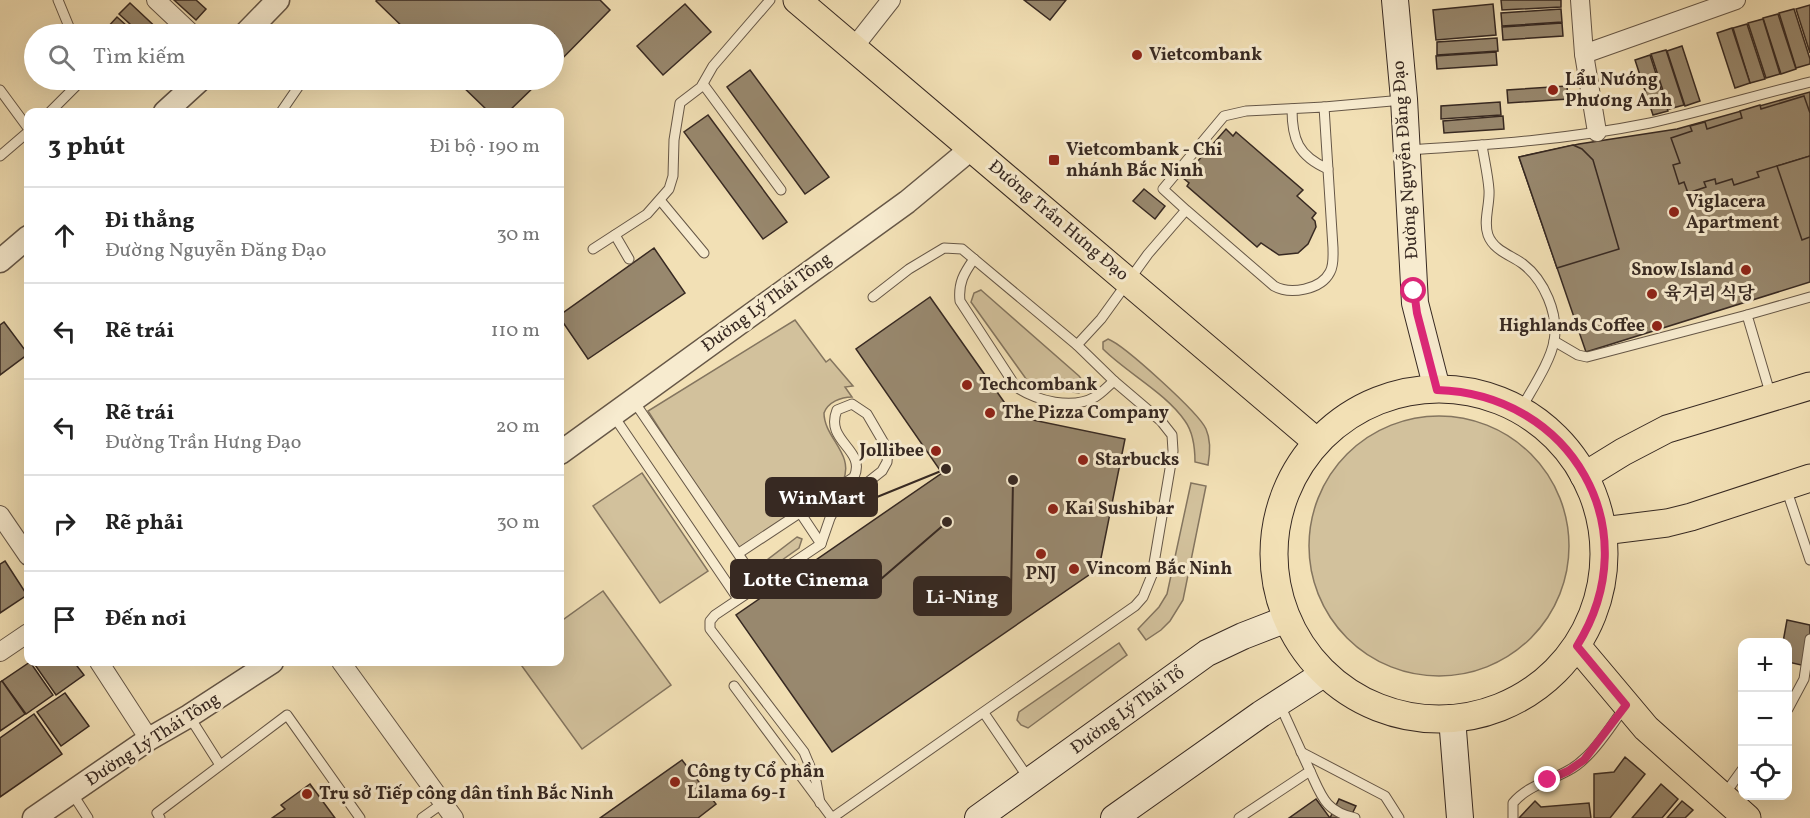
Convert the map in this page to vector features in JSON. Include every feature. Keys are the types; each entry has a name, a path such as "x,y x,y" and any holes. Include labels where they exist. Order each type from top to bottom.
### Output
{"main road":[{"name":"Đường Trần Hưng Đạo","path":"797,0 1317,442"},
{"name":"Đường Nguyễn Đăng Đạo","path":"1395,0 1404,99 1415,303 1437,390"},
{"path":"1584,476 1657,433 1810,387"},
{"path":"1462,391 1487,397 1520,411 1553,435 1570,454 1584,476 1596,502 1603,531 1605,558 1600,591 1590,622 1577,646 1552,675 1521,698 1486,712 1452,718 1422,718 1387,710 1354,695 1325,673 1303,648 1287,619 1279,595 1274,547 1276,523 1293,476 1317,442 1348,416 1378,401 1411,392 1462,391"},
{"path":"1603,531 1667,523 1691,517 1810,478"},
{"name":"Đường Lý Thái Tổ","path":"978,818 1207,653 1287,619"},
{"path":"1577,646 1647,728 1747,818"},
{"path":"1114,818 1279,702 1325,673"},
{"path":"1452,718 1460,818"}],"street":[{"path":"156,0 181,24"},
{"path":"255,24 278,0"},
{"path":"854,47 891,0"},
{"path":"1580,0 1584,54 1597,132"},
{"path":"1584,54 1736,0"},
{"path":"169,108 189,90"},
{"name":"Đường Lý Thái Tông","path":"564,450 907,202 972,148"},
{"path":"0,261 24,240"},
{"path":"0,515 24,550"},
{"path":"0,652 24,636"},
{"path":"102,666 149,739"},
{"name":"Đường Lý Thái Tông","path":"34,818 149,739 266,666"},
{"path":"344,666 449,811"}],"lane":[{"path":"58,0 68,24"},
{"path":"593,249 647,214 669,189 672,182 674,140 680,103 703,84 713,66 770,0"},
{"path":"1407,150 1539,140 1597,132 1651,122 1810,81"},
{"path":"703,84 781,190"},
{"path":"0,90 24,123"},
{"path":"54,108 72,90"},
{"path":"283,108 296,90"},
{"path":"1324,107 1333,248 1332,267 1329,275 1324,279 1301,290 1290,291 1274,286 1163,189 1224,116 1245,111 1324,107 1404,99"},
{"path":"1292,109 1292,129 1302,151 1318,164 1328,168"},
{"path":"0,156 24,135"},
{"path":"1482,145 1489,189 1486,221 1488,235 1496,247 1522,263 1538,278 1554,316 1554,341 1544,367 1520,411"},
{"path":"660,200 704,253"},
{"path":"1077,345 1101,319 1148,254 1186,210"},
{"path":"615,236 629,259"},
{"path":"734,686 832,818 1126,612 1143,597 1149,585 1172,460 1172,435 1161,421 1114,381 1077,345 962,249 944,248 909,269 873,297"},
{"path":"974,259 964,273 958,288 960,301 1016,387 1028,395 1045,400 1077,403 1095,397 1114,381"},
{"path":"1554,341 1578,356 1587,357 1810,297"},
{"path":"1747,315 1772,398"},
{"path":"633,400 760,586"},
{"path":"739,553 854,477 858,462 835,430 833,420 837,410 852,404 862,409 888,450 887,462 880,473 834,510 821,544 712,618 710,629 804,752 816,781 820,803"},
{"path":"613,414 738,599"},
{"path":"1785,486 1810,560"},
{"path":"801,514 821,544"},
{"path":"1792,702 1804,679 1810,639"},
{"path":"1279,702 1328,806 1338,813 1355,818"},
{"path":"1513,818 1513,803 1517,798 1584,760 1626,705"},
{"path":"984,713 1030,781"},
{"path":"160,818 157,813 286,715 360,818"},
{"path":"189,716 220,765"},
{"path":"1301,752 1385,796 1399,818"},
{"path":"1239,818 1310,771"},
{"path":"1723,797 1738,777"},
{"path":"72,793 88,818"},
{"path":"422,818 449,811"},
{"path":"1388,818 1399,818"}],"shaded area":[{"path":"981,290 1079,376 1083,381 1079,393 1035,387 1029,383 971,302 974,293"},
{"path":"795,320 826,362 830,359 853,386 845,387 852,397 835,401 824,413 825,422 842,454 846,471 843,481 739,553 648,411"},
{"path":"1108,339 1144,366 1200,421 1209,438 1208,465 1195,462 1190,430 1168,401 1103,349 1103,342"},
{"path":"1426,416 1452,416 1477,421 1500,431 1522,445 1540,463 1554,485 1564,508 1569,546 1564,584 1554,607 1540,629 1522,647 1500,661 1477,671 1452,676 1426,676 1401,671 1378,661 1356,647 1338,629 1324,607 1314,584 1309,559 1309,533 1314,508 1324,485 1338,463 1356,445 1378,431 1401,421"},
{"path":"642,473 708,571 660,603 593,506"},
{"path":"1191,483 1206,486 1183,600 1170,621 1146,640 1138,629 1159,607 1167,594"},
{"path":"797,537 802,539 799,548 765,572 758,571 759,566"},
{"path":"603,591 671,685 582,749 522,666 564,666 564,619"},
{"path":"1119,643 1127,655 1028,728 1017,720 1019,712"}],"building":[{"path":"174,0 196,0 206,9 196,20"},
{"path":"600,0 610,10 564,57 564,24 400,24 376,1"},
{"path":"1024,0 1066,0 1050,20"},
{"path":"1501,0 1561,0 1561,7 1502,10"},
{"path":"130,3 152,24 130,24 119,14"},
{"path":"685,4 711,32 663,75 637,46"},
{"path":"1493,4 1496,35 1436,40 1433,10"},
{"path":"1810,5 1810,53 1796,9"},
{"path":"1561,9 1562,22 1502,26 1501,13"},
{"path":"1794,9 1810,59 1810,64 1796,68 1779,13"},
{"path":"1778,14 1796,69 1781,74 1763,18"},
{"path":"117,17 125,24 111,24"},
{"path":"1763,19 1780,74 1766,78 1748,23"},
{"path":"1562,23 1563,36 1503,40 1502,27"},
{"path":"1747,24 1765,79 1750,83 1733,28"},
{"path":"1732,28 1750,83 1735,88 1717,33"},
{"path":"1497,38 1498,51 1437,55 1437,42"},
{"path":"1682,46 1700,101 1685,106 1667,51"},
{"path":"1666,50 1684,105 1669,109 1651,54"},
{"path":"1496,52 1497,65 1437,69 1436,56"},
{"path":"1650,55 1668,111 1653,115 1635,60"},
{"path":"750,70 829,177 805,194 727,87"},
{"path":"1567,86 1568,99 1508,103 1507,90"},
{"path":"466,90 531,90 512,108 485,108"},
{"name":"Viglacera Apartment","path":"1810,92 1810,282 1586,352 1519,157 1579,144 1677,129"},
{"path":"1804,96 1810,113 1810,156 1757,172 1759,177 1734,185 1732,179 1716,184 1715,179 1704,182 1706,187 1688,193 1684,182 1679,184 1673,165 1680,163 1671,138 1692,131 1690,126 1705,122 1707,129 1742,118 1740,111 1760,105 1761,109"},
{"path":"1500,102 1501,115 1441,119 1441,106"},
{"path":"708,115 787,222 763,239 684,132"},
{"path":"1503,116 1504,129 1444,133 1443,121"},
{"path":"1226,129 1233,136 1236,132 1303,190 1297,196 1316,213 1312,218 1316,227 1308,244 1298,253 1279,255 1261,243 1257,247 1187,186 1189,183 1183,178"},
{"path":"1573,145 1582,149 1593,160 1619,249 1557,268 1519,157"},
{"path":"1810,156 1810,237 1802,240 1777,166"},
{"path":"1144,189 1165,206 1155,219 1133,201"},
{"path":"654,248 685,293 588,359 564,324 564,312"},
{"path":"930,297 1014,416 1125,439 1099,568 832,752 736,615 942,473 856,349"},
{"path":"4,322 24,349 24,357 0,375 0,325"},
{"path":"5,561 24,590 24,597 0,613 0,564"},
{"path":"1787,620 1810,625 1810,667 1792,663 1792,638 1784,638"},
{"path":"24,666 33,666 53,695 26,714 2,681"},
{"path":"36,666 77,666 84,675 56,695"},
{"path":"2,681 25,714 0,731 0,682"},
{"path":"65,693 89,726 61,746 37,712"},
{"path":"34,714 62,754 0,797 0,738"},
{"path":"1625,757 1645,774 1610,818 1594,818 1594,774 1614,772"},
{"name":"Công ty Cổ phần Lilama 69-1","path":"682,760 716,804 698,818 600,818"},
{"name":"Trụ sở Tiếp công dân tỉnh Bắc Ninh","path":"310,784 335,818 272,818 285,809 281,805"},
{"path":"1661,784 1678,799 1662,818 1632,818"},
{"path":"1316,799 1330,818 1289,818"},
{"path":"1339,799 1356,806 1350,818 1330,818"},
{"path":"1535,801 1541,807 1589,803 1591,818 1519,818"},
{"path":"1682,801 1693,810 1685,818 1667,818"}],"place":[{"name":"Vietcombank","path":"1137,55"},
{"name":"Lẩu Nướng Phương Anh","path":"1553,90"},
{"name":"Vietcombank - Chi nhánh Bắc Ninh","path":"1054,160"},
{"name":"Viglacera Apartment","path":"1674,212"},
{"name":"Snow Island","path":"1746,270"},
{"name":"육거리 식당","path":"1652,294"},
{"name":"Highlands Coffee","path":"1657,326"},
{"name":"Techcombank","path":"967,385"},
{"name":"The Pizza Company","path":"990,413"},
{"name":"Jollibee","path":"936,451"},
{"name":"Starbucks","path":"1083,460"},
{"name":"WinMart","path":"946,469"},
{"name":"Li-Ning","path":"1013,480"},
{"name":"Kai Sushibar","path":"1053,509"},
{"name":"Lotte Cinema","path":"947,522"},
{"name":"PNJ","path":"1041,554"},
{"name":"Vincom Bắc Ninh","path":"1074,569"},
{"name":"Công ty Cổ phần Lilama 69-1","path":"675,782"},
{"name":"Trụ sở Tiếp công dân tỉnh Bắc Ninh","path":"307,794"}],"route":[{"path":"1414,291 1417,313 1437,390 1462,391 1487,397 1533,419 1562,444 1578,465 1596,502 1603,531 1604,571 1595,610 1577,646 1626,705 1584,760 1568,771 1548,780"}]}
